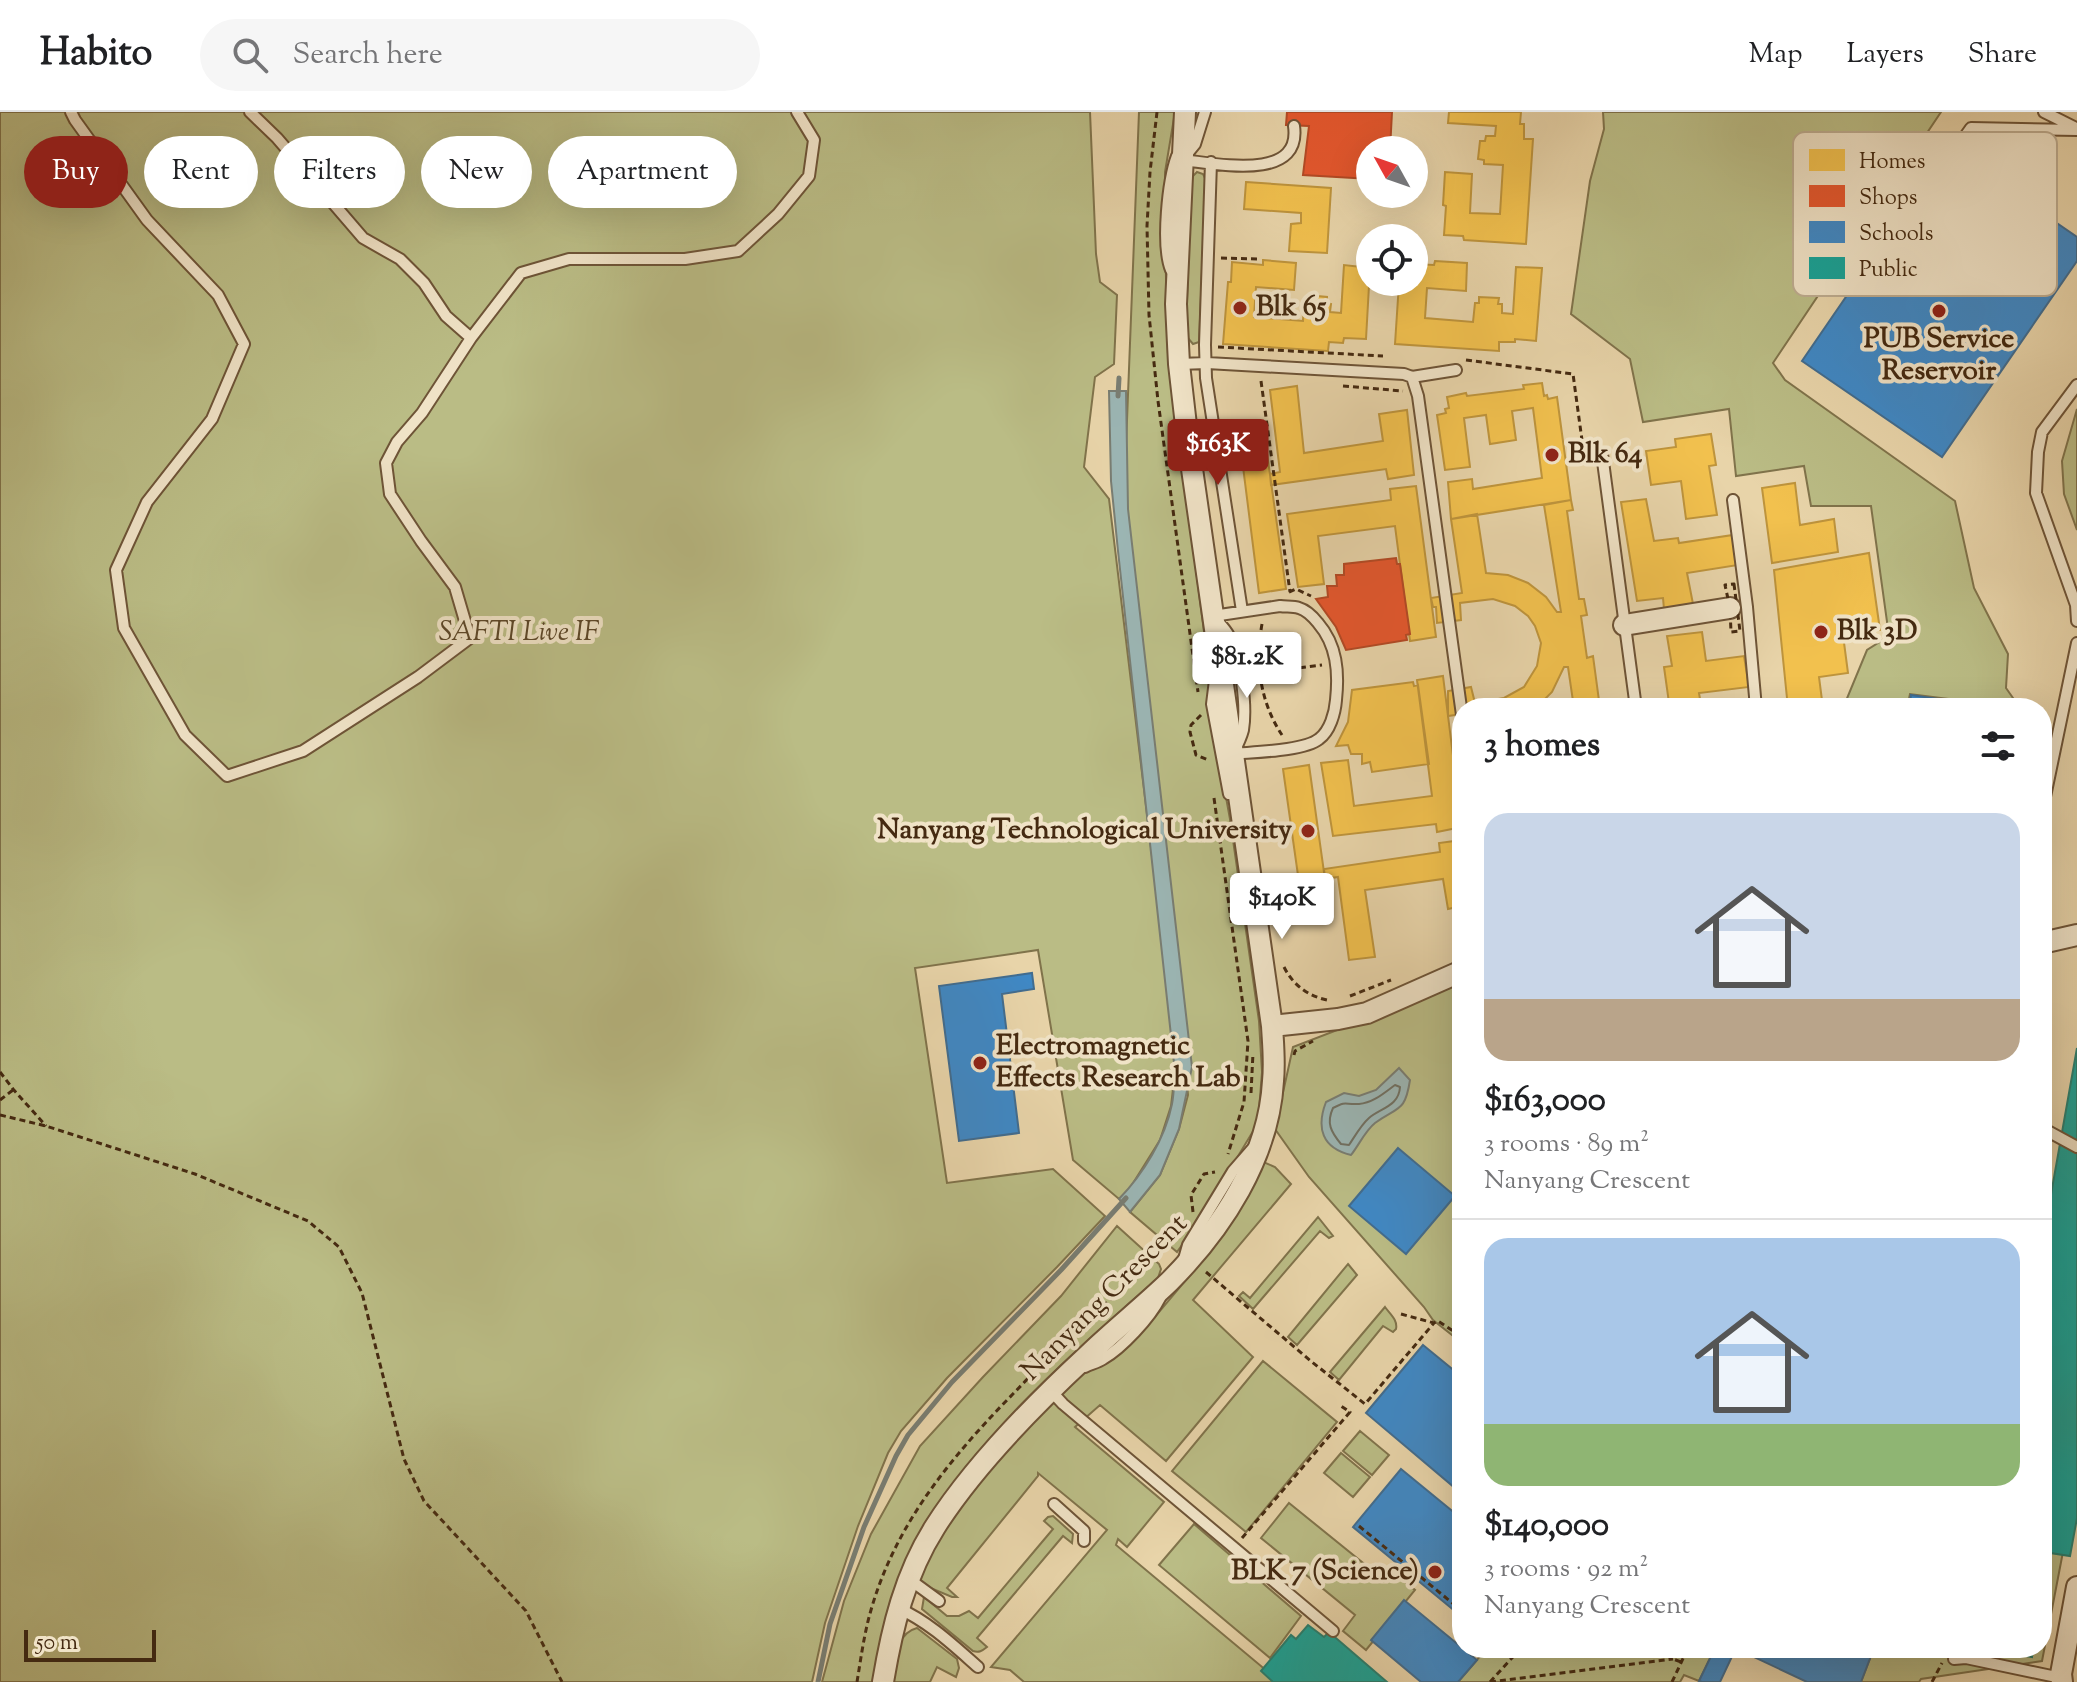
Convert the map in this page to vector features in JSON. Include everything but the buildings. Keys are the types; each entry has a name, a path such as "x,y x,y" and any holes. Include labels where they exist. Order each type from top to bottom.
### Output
{"street":[{"name":"Nanyang Crescent","path":"883,1682 898,1608 934,1528 994,1451 1068,1374 1174,1276 1211,1233 1241,1187 1269,1111 1273,1083 1272,1026 1179,364 1177,287 1185,112"},
{"path":"1624,625 1730,608"},
{"path":"2052,941 2077,935"},
{"path":"1272,1026 1367,1013 1452,975"},
{"path":"2064,1681 2077,1587"},
{"path":"2064,1681 2077,1649"}],"lane":[{"path":"71,112 147,220 218,295 244,344 212,419 147,502 116,570 124,628 185,735 227,776 303,751 418,677 470,638 455,587 390,494 386,463 397,442 422,413 471,338 521,273 569,259 685,259 738,251 778,214 809,176 814,140 797,112"},
{"path":"250,112 277,138 363,238 400,259 424,283 446,316 471,338"},
{"path":"1182,160 1195,144 1205,112"},
{"path":"2044,112 2077,129"},
{"path":"1182,160 1268,165 1285,155 1291,147 1295,139 1294,126"},
{"path":"1968,132 1971,128 2077,129"},
{"path":"1177,287 1168,264 1168,210 1172,169 1184,137"},
{"path":"1211,162 1206,378 1242,611"},
{"path":"1179,364 1207,363 1404,374 1412,377 1456,364"},
{"path":"1412,377 1418,396 1460,698"},
{"path":"2077,385 2042,432 2036,493 2076,605 2077,621"},
{"path":"1602,454 1635,698"},
{"path":"1733,500 1755,698"},
{"path":"1280,606 1300,608 1325,631 1337,663 1338,683 1327,730 1318,740 1290,748 1233,754 1242,733 1242,685 1236,652 1228,633 1213,616 1280,606"},
{"path":"2052,763 2077,643"},
{"path":"1218,653 1212,704 1230,798 1244,825"},
{"path":"2052,1133 2077,1147"},
{"path":"1051,1391 1333,1631"},
{"path":"1054,1504 1084,1531 1084,1541"},
{"path":"909,1579 939,1601"},
{"path":"898,1608 925,1623 978,1667"},
{"path":"1954,1659 1966,1658 2064,1681"}],"path":[{"path":"1157,112 1147,226 1149,315 1199,696"},
{"path":"1230,257 1261,259"},
{"path":"1205,345 1383,356"},
{"path":"1456,364 1573,374 1584,455 1602,454"},
{"path":"1261,381 1290,592"},
{"path":"1338,386 1412,392 1418,396"},
{"path":"1235,440 1252,438"},
{"path":"1290,748 1264,701 1258,645 1264,618 1290,592 1296,589 1316,601"},
{"path":"1278,594 1290,592"},
{"path":"1290,669 1337,663"},
{"path":"1201,711 1190,732 1196,755 1207,759 1210,766"},
{"path":"1214,797 1248,1041 1244,1102 1224,1162"},
{"path":"1281,957 1289,977 1308,994 1325,1000 1338,1000 1393,979"},
{"path":"0,1072 46,1126"},
{"path":"0,1100 13,1089"},
{"path":"0,1115 46,1126 195,1174 308,1221 339,1247 362,1293 404,1459 424,1501 526,1611 562,1682"},
{"path":"1193,1215 1191,1195 1204,1174 1218,1171"},
{"path":"1161,1252 1177,1233"},
{"path":"1202,1269 1365,1404 1434,1323"},
{"path":"1401,1314 1434,1323 1438,1321 1452,1330"},
{"path":"1234,1548 1350,1412 1341,1406"},
{"path":"1359,1526 1452,1603"},
{"path":"1490,1682 1512,1658"},
{"path":"1672,1682 1683,1658"},
{"path":"1490,1682 1673,1659 1681,1662"}],"green space":[{"name":"SAFTI Live IF","path":"0,112 1090,112 1100,282 1117,295 1114,364 1095,377 1084,467 1109,499 1166,972 1175,1072 1171,1106 1160,1140 1130,1188 1119,1199 1073,1160 1038,950 915,968 947,1183 1053,1169 1105,1216 947,1378 901,1431 888,1453 858,1526 825,1623 812,1682 0,1682"},
{"path":"1139,112 1175,112 1165,172 1168,354 1209,670 1210,710 1230,819 1259,1021 1262,1072 1258,1123 1177,1252 1130,1212 1160,1175 1179,1129 1188,1095 1140,618 1127,528 1126,446"},
{"path":"1603,112 1941,112 1928,132 1793,132 1793,296 1818,296 1773,363 1785,380 1955,501 1974,588 2008,654 2006,688 2013,698 1941,698 1910,694 1909,698 1847,698 1867,650 1889,636 1871,506 1811,506 1804,466 1736,476 1729,409 1643,422 1630,359 1571,314 1590,181 1604,129"},
{"path":"1197,172 1203,174 1206,180 1199,342 1193,344 1186,330 1191,182"},
{"path":"2077,409 2077,530 2064,494 2062,461"},
{"path":"1452,986 1452,1335 1433,1320 1309,1177 1275,1129 1293,1047"},
{"path":"1261,1161 1275,1167 1291,1184 1193,1300 1253,1357 1166,1461 1100,1405 1075,1427 1164,1502 1127,1547 1118,1539 1116,1545 1280,1682 1024,1682 1010,1670 991,1667 1107,1530 1038,1473 947,1588 957,1597 909,1579 923,1549 1088,1355 1154,1318 1196,1268 1233,1214"},
{"path":"1318,1217 1333,1236 1329,1238 1320,1231 1253,1309 1239,1296 1243,1292 1250,1298"},
{"path":"1117,1226 1159,1264 1158,1278 1014,1412 950,1487 924,1528 896,1584 873,1682 822,1682 844,1601 871,1534 920,1446 1061,1296"},
{"path":"1348,1264 1357,1275 1297,1345 1288,1337"},
{"path":"1385,1307 1395,1320 1396,1329 1393,1332 1383,1326 1339,1380 1330,1372"},
{"path":"1263,1361 1337,1422 1246,1532 1172,1471"},
{"path":"2052,1368 2077,1389 2077,1479 2052,1609"},
{"path":"1360,1431 1389,1455 1372,1475 1343,1451"},
{"path":"1341,1453 1370,1477 1353,1497 1324,1473"},
{"path":"1289,1503 1383,1579 1390,1570 1415,1590 1366,1650 1343,1631 1355,1615 1261,1538"},
{"path":"1053,1516 1073,1534 1072,1543 1063,1536 977,1638 987,1647 984,1650 973,1651 922,1609 924,1597 947,1616 959,1616 969,1611 978,1618 1053,1529 1044,1521"},
{"path":"1194,1524 1301,1616 1270,1658 1159,1565"},
{"path":"917,1628 957,1659 959,1668 956,1677 937,1667 930,1682 892,1682 900,1642 909,1631"},
{"path":"1478,1658 1710,1658 1699,1681 1684,1675 1680,1682 1458,1682"},
{"path":"1870,1658 2043,1658 2042,1661 1921,1679 1919,1682 1861,1682"}],"water":[{"path":"1109,391 1126,391 1128,509 1192,1067 1179,1129 1160,1175 1130,1212 1119,1199 1144,1167 1164,1130 1172,1104 1175,1072 1111,481"},
{"path":"1399,1068 1410,1080 1403,1104 1371,1126 1351,1155 1333,1147 1322,1128 1326,1102 1344,1093 1359,1096 1376,1090"}],"waterway":[{"path":"1118,396 1119,378"},
{"path":"818,1682 830,1624 864,1527 908,1435 952,1382 1126,1198"}],"place":[{"name":"Blk 65","path":"1240,308"},
{"name":"PUB Service Reservoir","path":"1939,311"},
{"name":"Blk 64","path":"1552,455"},
{"name":"Blk 3D","path":"1821,632"},
{"name":"Nanyang Technological University","path":"1308,831"},
{"name":"Electromagnetic Effects Research Lab","path":"980,1063"},
{"name":"BLK 7 (Science)","path":"1435,1572"}]}
